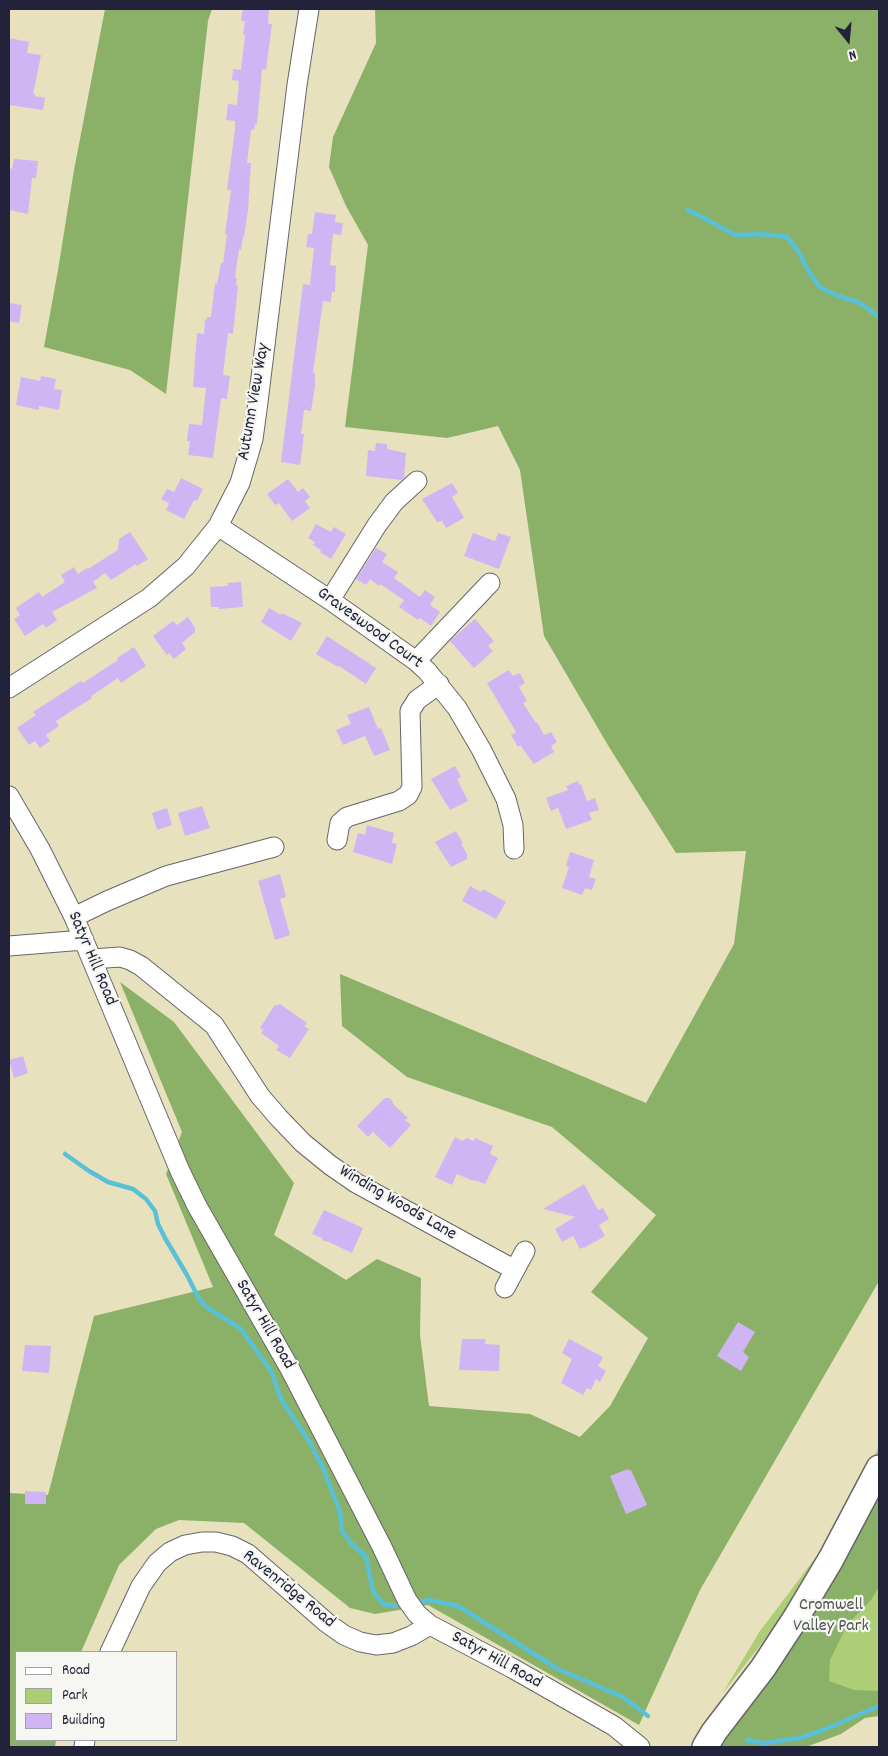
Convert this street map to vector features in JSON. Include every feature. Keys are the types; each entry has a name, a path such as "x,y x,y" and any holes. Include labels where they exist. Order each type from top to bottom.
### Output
{"main road":[{"path":"705,1747 797,1616 831,1559 879,1468"}],"street":[{"name":"Autumn View Way","path":"9,688 149,598 186,566 218,526 240,483 253,438 297,85 309,9"},
{"path":"330,600 382,517 394,502 417,481"},
{"name":"Graveswood Court","path":"218,526 330,600 416,661 439,684 481,750 506,799 513,825 514,849"},
{"path":"416,661 490,583"},
{"path":"337,840 340,823 347,817 398,801 408,795 412,787 410,711 417,700 439,684"},
{"name":"Satyr Hill Road","path":"9,796 40,848 74,917 176,1162 197,1206 289,1368 410,1604 430,1625 512,1668 606,1722 640,1747"},
{"path":"74,917 166,876 274,847"},
{"path":"9,946 84,940"},
{"name":"Winding Woods Lane","path":"92,959 120,958 130,960 141,966 214,1025 260,1096 303,1143 330,1165 356,1183 515,1270"},
{"path":"505,1288 525,1251"},
{"name":"Ravenridge Road","path":"110,1651 141,1586 157,1563 170,1552 185,1545 202,1542 216,1542 232,1546 248,1554 327,1623 360,1642 376,1645 393,1643 411,1636 430,1625"}],"green space":[{"path":"105,9 212,9 208,21 166,394 130,370 44,347 74,170"},
{"path":"375,9 879,9 879,1281 700,1590 639,1725 428,1605 375,1614 350,1608 244,1523 179,1520 156,1529 119,1565 81,1651 15,1651 15,1741 56,1741 55,1747 9,1747 9,1493 48,1495 94,1316 213,1287 166,1174 182,1132 120,982 174,1022 294,1183 274,1235 346,1280 377,1259 421,1278 420,1335 429,1406 530,1414 580,1437 610,1406 648,1338 591,1292 656,1215 552,1127 407,1077 342,1026 340,974 646,1103 734,944 746,851 676,853 609,747 544,636 520,470 498,426 447,438 345,427 368,245 346,206 329,167 333,137 376,43"},
{"name":"Cromwell Valley Park","path":"879,1447 879,1693 812,1702 796,1651 770,1633 722,1694 760,1631 819,1553"},
{"path":"879,1486 879,1587 871,1600 847,1625 830,1660 829,1681 854,1690 879,1691 879,1716 865,1718 841,1734 806,1747 721,1747 724,1740"}],"building":[{"path":"243,9 269,9 268,24 272,24 266,70 262,69 257,124 255,124 254,130 251,130 247,163 251,163 248,210 241,250 239,249 235,278 237,279 236,285 238,285 233,334 228,333 223,375 230,376 227,399 221,398 213,458 188,455 190,441 187,441 189,424 202,425 206,388 193,387 197,333 204,334 205,319 207,320 207,317 211,317 215,283 217,284 221,263 223,263 227,234 225,234 231,190 227,190 235,121 226,120 228,104 237,105 239,81 232,80 233,69 241,70 245,35 243,34 245,21 241,21"},
{"path":"9,38 29,42 27,53 41,55 33,94 45,98 43,110 9,105"},
{"path":"14,159 38,161 36,178 32,178 28,214 9,210 9,168 12,169"},
{"path":"315,212 336,215 335,222 343,223 341,235 333,234 330,265 336,266 335,292 332,292 331,302 323,301 313,373 315,373 315,386 311,411 304,410 301,434 304,434 300,465 281,462 303,284 310,285 314,248 306,247 308,234 312,234"},
{"path":"9,303 22,305 19,323 9,321"},
{"path":"41,376 56,379 54,389 62,390 59,410 39,406 39,410 16,405 21,377 40,381"},
{"path":"376,443 387,444 387,449 406,453 404,478 401,480 366,476 368,450 375,451"},
{"path":"181,478 203,489 197,501 194,500 184,519 166,510 169,503 161,499 167,489 174,492"},
{"path":"288,479 298,492 303,488 310,497 305,501 310,508 292,521 279,503 275,505 267,494"},
{"path":"452,483 458,493 452,497 464,518 446,528 442,521 437,522 422,499"},
{"path":"316,524 331,532 334,527 346,534 331,559 320,552 321,550 313,545 315,542 308,538"},
{"path":"130,532 148,559 137,566 136,564 111,580 105,573 93,582 97,588 52,612 57,620 46,628 43,624 25,636 14,619 20,615 16,608 39,592 42,597 65,582 61,575 74,567 78,574 118,550 119,539"},
{"path":"473,533 495,541 498,533 511,537 499,569 464,556"},
{"path":"376,548 387,554 382,562 398,572 394,578 420,597 425,590 435,597 430,605 440,612 431,626 399,607 404,600 380,584 379,586 370,579 366,585 356,579"},
{"path":"241,582 243,607 219,609 219,607 211,607 210,587 228,586 227,583"},
{"path":"269,608 302,623 291,641 261,622"},
{"path":"188,617 195,628 195,632 182,643 186,649 174,659 169,653 167,655 153,636 173,621 177,625"},
{"path":"475,619 494,641 488,646 493,651 474,668 450,641"},
{"path":"327,636 376,668 366,684 339,666 316,654"},
{"path":"134,647 146,666 121,683 118,678 91,696 92,698 56,721 59,726 46,735 50,741 40,748 35,741 29,745 17,728 36,715 33,712 81,681 83,683"},
{"path":"509,670 513,676 520,673 525,683 519,687 527,701 523,703 544,735 551,732 557,742 551,746 554,752 534,764 520,745 518,747 511,735 516,732 487,683"},
{"path":"369,707 378,729 381,728 390,750 374,756 365,736 343,745 336,730 351,724 347,715"},
{"path":"455,766 461,777 457,779 468,801 450,810 431,779"},
{"path":"578,781 579,785 581,784 587,801 595,798 599,810 589,813 592,820 566,829 558,808 551,811 546,798 568,790 566,786"},
{"path":"202,806 210,828 185,836 178,813"},
{"path":"167,808 172,825 157,830 152,813"},
{"path":"367,825 394,833 392,843 397,844 392,864 353,852 358,833 365,835"},
{"path":"456,831 463,843 461,844 467,854 467,859 451,867 435,842"},
{"path":"570,852 594,860 589,877 596,879 592,890 585,888 582,895 562,888 569,867 566,866"},
{"path":"280,874 286,897 280,899 290,935 275,940 258,881"},
{"path":"470,886 481,892 483,889 506,902 496,919 462,901"},
{"path":"280,1004 307,1023 304,1026 309,1029 290,1058 276,1050 279,1046 261,1033 263,1030 260,1028 274,1006"},
{"path":"23,1056 28,1073 14,1078 9,1060"},
{"path":"385,1098 390,1098 393,1104 408,1118 405,1120 411,1125 390,1148 373,1132 368,1137 357,1126"},
{"path":"455,1137 462,1141 467,1138 473,1141 475,1138 493,1146 490,1154 498,1158 485,1184 457,1174 452,1185 435,1177"},
{"path":"584,1184 598,1210 603,1208 609,1219 599,1225 605,1236 580,1249 573,1236 562,1242 555,1229 575,1217 543,1209"},
{"path":"324,1210 363,1228 352,1253 323,1241 322,1238 312,1234"},
{"path":"738,1322 755,1332 743,1352 749,1357 741,1371 717,1356"},
{"path":"462,1339 486,1339 485,1344 500,1345 499,1371 459,1370"},
{"path":"569,1339 603,1357 598,1366 606,1371 600,1382 596,1379 591,1390 587,1388 583,1395 561,1383 572,1359 562,1353"},
{"path":"25,1345 51,1346 49,1373 22,1371"},
{"path":"628,1469 629,1471 631,1470 647,1505 626,1514 610,1476"},
{"path":"25,1491 46,1492 46,1504 25,1504"}],"waterway":[{"path":"688,210 736,235 763,234 787,237 821,288 860,303 879,317"},
{"path":"65,1154 108,1182 133,1189 146,1199 155,1211 158,1224 198,1297 205,1306 241,1329 271,1371 281,1399 310,1443 323,1468 340,1512 342,1531 351,1543 366,1557 373,1591 383,1604 396,1606"},
{"path":"422,1602 429,1600 458,1606 558,1669 623,1697 648,1716"},
{"path":"747,1740 763,1743 800,1738 879,1706"}]}
